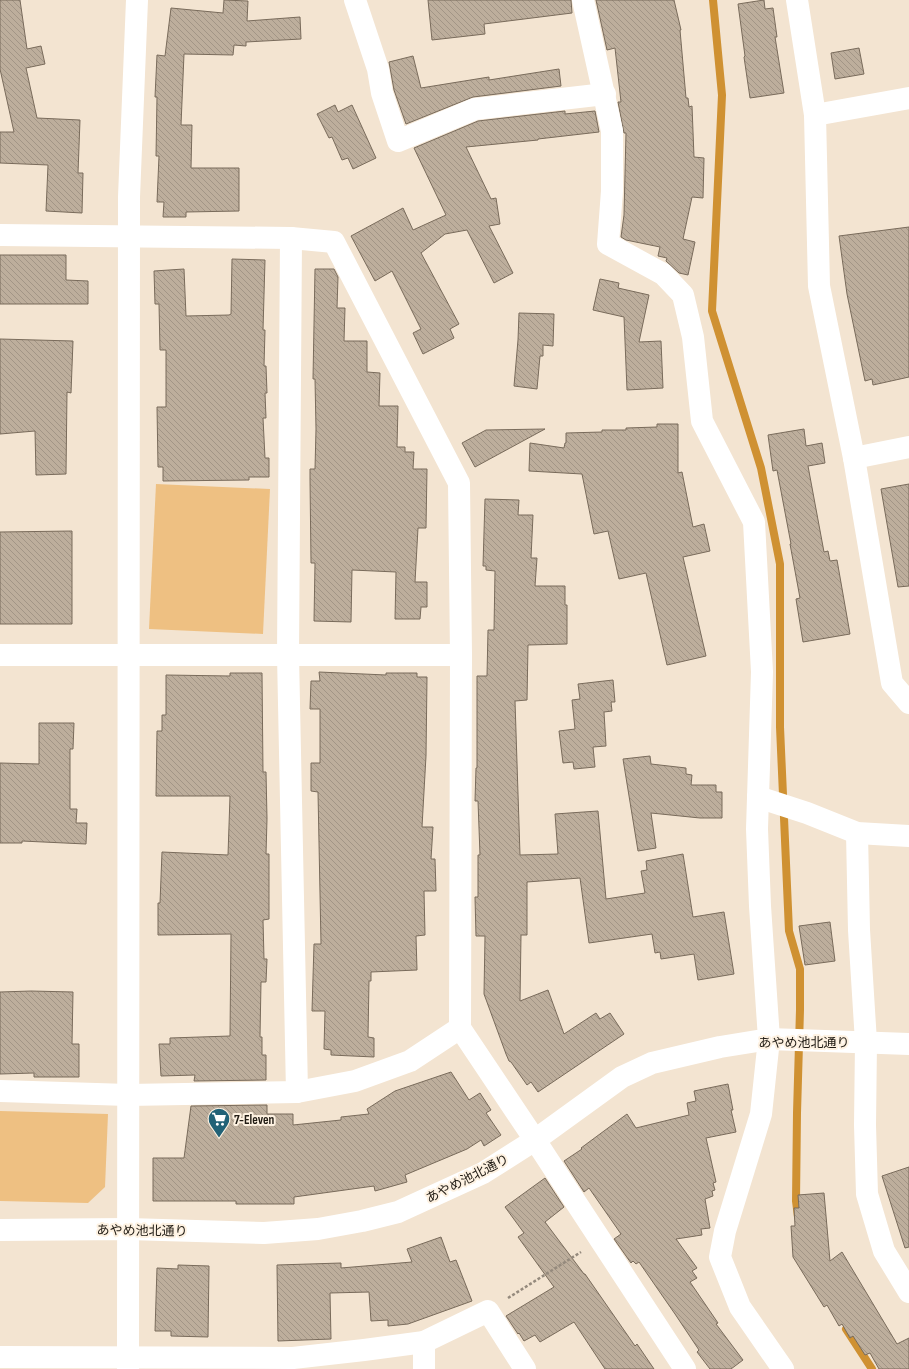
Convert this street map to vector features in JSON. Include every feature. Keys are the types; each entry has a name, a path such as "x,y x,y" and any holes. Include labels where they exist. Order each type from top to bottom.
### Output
{"street":[{"path":"128,1363 129,169 137,0"},
{"path":"355,0 378,69 382,93 398,141 475,109 605,94"},
{"path":"583,0 612,131 612,191 608,244 663,274 683,295 694,338 702,421 754,522 762,672 757,829 769,1039 761,1114 725,1231 720,1257 740,1307 783,1369"},
{"path":"797,0 815,115 819,286 854,458 892,683 909,703"},
{"path":"815,115 909,98"},
{"path":"0,235 291,238 334,242 459,483 461,655 460,1028 536,1140 685,1369"},
{"path":"291,238 288,655 297,1092"},
{"path":"854,458 909,447"},
{"path":"0,655 461,655"},
{"path":"758,797 807,813 857,833 909,836"},
{"path":"857,833 859,930 866,1042 865,1125 867,1194 884,1251 909,1292"},
{"path":"0,1091 128,1094 297,1092 355,1081 410,1061 460,1028"},
{"name":"あやめ池北通り","path":"0,1230 128,1230 264,1233 318,1229 362,1221 398,1212 483,1172 536,1140 622,1077 652,1063 720,1047 769,1039 909,1044"},
{"path":"0,1357 128,1363 293,1363 364,1350 424,1342 488,1311 525,1369"},
{"path":"424,1342 424,1369"}],"path":[{"path":"488,1311 600,1240"}],"shaded area":[{"path":"156,484 270,489 263,634 149,629"},
{"path":"0,1111 108,1114 105,1187 88,1203 0,1201"}],"building":[{"path":"0,0 20,0 27,49 41,46 45,64 26,68 37,118 80,120 78,173 83,173 82,213 46,211 48,165 0,163 0,132 14,132 0,69"},
{"path":"224,0 248,1 247,21 300,17 301,39 246,42 246,46 234,45 233,55 184,54 181,125 192,125 191,168 239,168 239,211 186,212 186,217 163,217 164,202 157,202 159,156 156,156 157,97 155,97 157,55 165,56 171,8 223,13"},
{"path":"428,0 571,0 572,13 484,24 485,34 432,40"},
{"path":"596,0 674,0 681,30 686,98 688,98 689,107 692,106 694,157 704,158 703,198 692,197 683,239 695,242 688,275 679,273 666,261 667,258 658,256 660,247 626,240 621,237 624,215 626,133 624,133 618,102 621,102 615,48 607,50"},
{"path":"764,0 765,9 773,8 777,37 775,37 784,93 750,98 738,4"},
{"path":"859,48 864,74 835,79 831,53"},
{"path":"413,56 421,88 489,77 489,80 559,69 561,86 473,97 406,124 394,90 389,62"},
{"path":"335,105 338,112 352,105 376,158 353,169 348,158 342,160 332,137 329,138 317,114"},
{"path":"565,111 565,114 595,111 599,132 466,147 491,199 496,198 500,224 489,226 513,273 494,283 467,230 445,234 421,253 459,324 450,329 454,338 423,354 413,333 421,329 392,271 375,281 351,236 403,208 413,230 446,215 414,148 478,121"},
{"path":"909,227 909,377 873,385 872,379 865,381 847,294 839,236"},
{"path":"0,255 66,255 66,280 88,281 88,304 0,304"},
{"path":"232,259 265,260 263,330 265,330 264,366 266,366 267,393 265,393 266,418 263,418 265,458 269,458 269,477 249,477 249,480 163,481 163,467 158,467 157,407 166,407 166,350 160,350 159,304 155,304 154,271 184,269 186,316 229,315 231,314"},
{"path":"315,269 334,269 338,277 337,308 345,308 344,341 367,341 367,372 380,373 379,406 398,406 397,447 405,447 405,452 414,452 413,469 427,469 426,528 418,528 415,582 427,582 427,607 421,607 420,619 395,619 396,572 352,570 351,622 314,621 315,563 311,563 310,469 315,469 316,429 315,379 313,379"},
{"path":"600,279 619,283 618,288 649,295 639,342 661,341 663,388 627,390 624,317 593,310"},
{"path":"519,313 554,314 553,346 543,345 543,356 540,356 537,389 514,386"},
{"path":"0,339 73,341 71,393 67,392 66,474 36,475 35,431 0,434"},
{"path":"657,424 678,424 678,473 682,472 693,527 704,524 710,551 683,557 706,656 667,665 646,573 619,579 608,531 594,534 582,474 529,471 530,443 564,448 566,443 566,433 602,432 602,430 626,430 626,428 657,427"},
{"path":"545,429 475,467 462,443 486,430"},
{"path":"804,429 806,446 822,443 825,463 808,466 824,552 828,551 830,561 837,560 850,634 803,642 796,599 800,598 791,544 777,470 773,471 768,435"},
{"path":"909,484 909,586 898,587 881,489"},
{"path":"485,499 519,500 518,515 533,515 531,558 537,558 535,586 565,586 565,605 567,605 567,644 528,645 527,700 515,701 520,855 558,854 555,814 598,811 606,899 645,893 641,871 647,870 646,861 683,854 693,917 724,912 734,974 698,980 694,954 661,959 660,952 655,953 652,934 589,943 580,878 527,882 527,935 521,935 520,1001 548,990 564,1034 596,1013 600,1019 610,1013 624,1034 538,1092 531,1082 527,1085 509,1061 506,1054 484,994 485,936 476,936 475,897 478,897 478,855 480,855 478,801 475,801 477,768 477,676 487,676 488,630 494,630 495,571 486,570 486,566 483,566"},
{"path":"72,531 72,624 0,624 0,532"},
{"path":"319,672 386,675 386,673 417,673 417,677 427,677 426,756 422,827 433,827 431,859 435,859 436,891 424,891 425,935 416,936 417,970 371,972 371,981 369,981 368,1037 374,1038 374,1057 331,1055 331,1050 324,1049 325,1011 312,1011 314,944 321,944 318,792 311,791 311,763 320,763 320,709 310,709 311,681 320,681"},
{"path":"230,673 262,673 263,772 266,772 266,854 269,854 269,919 263,920 264,959 267,959 266,982 261,982 260,1037 262,1037 262,1055 266,1055 266,1080 194,1081 195,1075 161,1076 159,1044 170,1044 170,1038 230,1036 231,934 158,935 158,903 160,903 162,852 228,855 230,796 156,796 157,731 162,731 162,715 166,715 166,675 230,676"},
{"path":"613,680 615,702 611,702 612,711 604,712 606,746 593,747 595,767 574,769 573,762 563,763 559,731 575,729 572,700 580,699 578,684"},
{"path":"39,723 74,723 73,749 70,749 70,809 77,809 76,823 87,823 86,844 22,841 22,843 0,843 0,763 39,764"},
{"path":"650,756 651,764 686,768 686,774 692,775 691,785 716,785 716,792 722,792 722,818 700,818 651,813 656,848 638,851 623,759"},
{"path":"830,922 835,961 805,965 799,926"},
{"path":"0,992 73,992 72,1044 79,1044 79,1077 34,1077 34,1073 0,1074"},
{"path":"451,1072 469,1100 480,1093 491,1110 486,1113 501,1135 484,1146 481,1140 467,1149 405,1175 407,1182 375,1191 374,1186 294,1197 294,1204 236,1204 236,1201 153,1201 153,1158 184,1158 191,1106 267,1105 267,1114 293,1114 293,1125 341,1120 341,1117 369,1114 367,1109 395,1091"},
{"path":"728,1084 733,1110 731,1110 736,1132 706,1138 716,1182 713,1183 715,1190 712,1191 713,1196 705,1199 710,1228 701,1229 702,1235 676,1239 697,1268 692,1271 697,1278 690,1282 718,1323 716,1324 743,1360 731,1369 710,1369 697,1352 699,1350 639,1262 636,1264 633,1261 631,1263 614,1239 621,1234 589,1188 584,1192 564,1161 627,1114 636,1128 689,1115 687,1103 696,1101 694,1091"},
{"path":"909,1167 909,1247 905,1248 882,1176"},
{"path":"545,1178 564,1207 545,1222 585,1274 635,1346 637,1344 654,1369 605,1369 574,1322 540,1342 535,1335 524,1341 506,1316 554,1287 518,1237 524,1233 505,1207"},
{"path":"824,1193 830,1261 842,1252 897,1344 909,1338 909,1369 879,1369 870,1353 865,1355 853,1336 850,1338 842,1324 839,1326 827,1305 824,1307 793,1257 791,1226 795,1226 794,1208 799,1208 798,1195"},
{"path":"441,1237 450,1262 456,1260 472,1301 408,1324 388,1326 388,1320 371,1321 369,1292 330,1293 331,1339 278,1341 277,1265 341,1263 341,1268 412,1262 407,1249"},
{"path":"178,1265 209,1266 208,1337 171,1336 171,1331 155,1331 157,1268 178,1269"}],"waterway":[{"path":"713,0 722,95 712,311 761,468 780,564 780,727 789,931 800,969 796,1201 798,1217"},
{"path":"846,1329 872,1369"}],"place":[{"name":"7-Eleven","path":"219,1138"}]}
